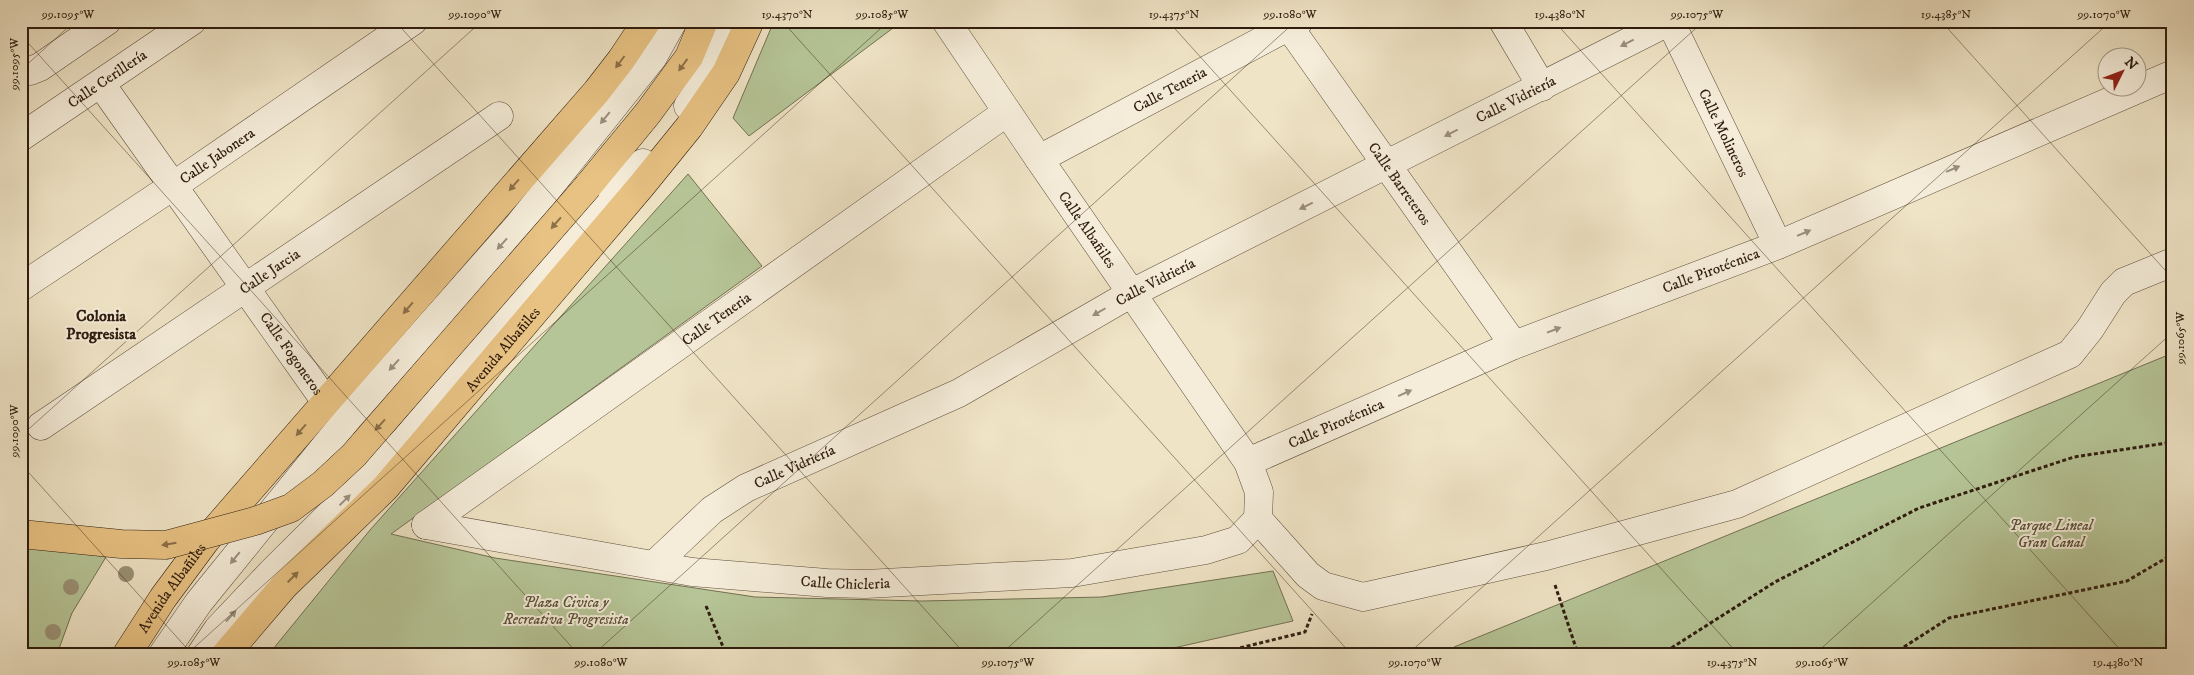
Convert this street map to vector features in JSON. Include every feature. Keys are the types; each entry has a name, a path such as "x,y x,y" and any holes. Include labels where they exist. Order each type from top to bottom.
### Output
{"main road":[{"name":"Avenida Albañiles","path":"127,654 163,598 206,540 591,98 621,60 647,21"},
{"path":"21,534 121,544 166,545 245,524 291,508 323,484 354,455 588,186 648,113 689,57 704,21"},
{"name":"Avenida Albañiles","path":"226,654 284,586 384,488 642,185 689,126 726,73 750,21"}],"street":[{"path":"21,71 30,71 40,67 107,21"},
{"name":"Calle Cerillería","path":"21,137 192,21"},
{"name":"Calle Jabonera","path":"21,287 173,186 412,21"},
{"path":"164,654 199,602 348,416 524,219 653,57 673,21"},
{"path":"201,654 218,629 273,571 405,440 551,268 671,131 704,81 735,21"},
{"name":"Calle Albañiles","path":"946,21 1248,462 1259,492 1258,519"},
{"path":"1503,21 1542,87"},
{"name":"Calle Vidriería","path":"655,564 712,510 746,488 959,393 1132,293 1387,166 1670,21"},
{"name":"Calle Molineros","path":"1670,21 1778,245"},
{"name":"Calle Teneria","path":"1039,159 1291,23"},
{"name":"Calle Barreteros","path":"1291,23 1387,166 1514,345"},
{"name":"Calle Pirotécnica","path":"1248,462 1514,345 1778,245 2173,74"},
{"name":"Calle Fogoneros","path":"101,84 326,402"},
{"name":"Calle Teneria","path":"426,525 1007,112"},
{"name":"Calle Jarcia","path":"41,426 499,116"},
{"path":"1258,519 1308,575 1323,586 1363,597 1546,556 1737,504 2070,354 2090,329 2113,293 2124,282 2173,262"},
{"name":"Calle Chicleria","path":"426,525 692,572 827,583 866,584 1072,573 1206,550 1238,540 1258,519"}],"path":[{"path":"1660,654 1666,653 1775,582 1919,508 2074,457 2173,442"},
{"path":"1893,654 1949,618 2127,582 2173,554"},
{"path":"1546,556 1578,654"},
{"path":"692,572 726,654"},
{"path":"1215,654 1305,632 1323,586"}],"green space":[{"path":"774,21 888,21 893,28 749,136 733,118"},
{"name":"Plaza Civica y Recreativa Progresista","path":"688,174 762,266 391,534 495,558 755,597 922,601 1102,597 1273,571 1293,621 1147,654 269,654 370,530"},
{"name":"Parque Lineal Gran Canal","path":"2173,353 2173,654 1456,654 1454,647"},
{"path":"21,537 109,552 72,613 57,654 21,654"}],"district":[{"name":"Colonia Progresista","path":"101,324"}]}
